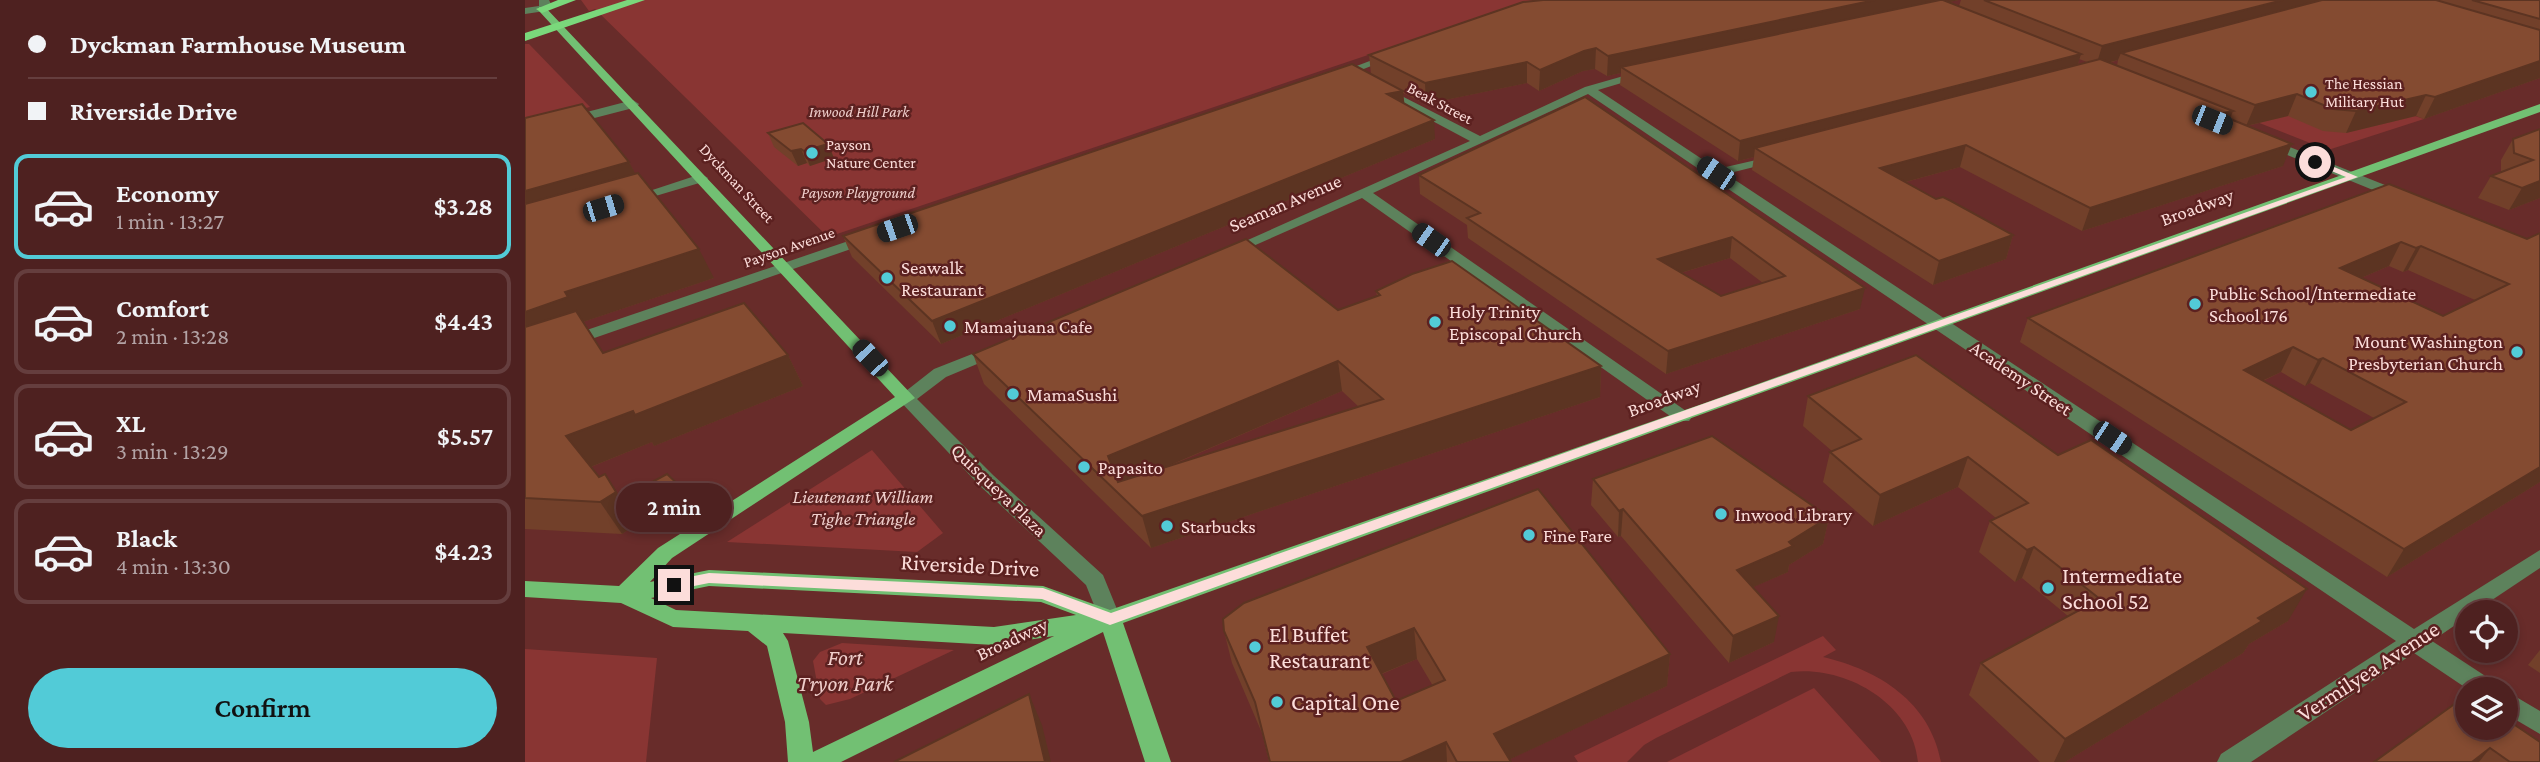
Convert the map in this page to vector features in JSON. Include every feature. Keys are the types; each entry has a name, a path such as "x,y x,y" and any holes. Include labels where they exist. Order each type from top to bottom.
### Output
{"highway":[{"path":"525,6 570,0"},
{"path":"525,37 639,0"}],"main road":[{"name":"Dyckman Street","path":"543,3 906,398"},
{"name":"Broadway","path":"816,762 1110,619 1683,417 2540,108"},
{"path":"624,595 665,553 906,398"},
{"name":"Riverside Drive","path":"525,589 624,595 709,578 1029,593 1043,594 1110,619"},
{"name":"Riverside Drive","path":"624,595 673,618 994,636 1110,619"},
{"path":"1110,619 1158,762"},
{"path":"754,623 777,641 797,722 801,762"}],"street":[{"path":"525,11 543,3"},
{"path":"1320,82 1405,51"},
{"name":"Seaman Avenue","path":"1212,259 1480,141 1589,89 1655,71"},
{"name":"Beak Street","path":"1349,72 1480,141"},
{"name":"Academy Street","path":"1589,89 2469,677"},
{"path":"525,132 633,104"},
{"path":"2251,135 2415,202"},
{"path":"1716,173 1790,154"},
{"path":"616,204 701,178"},
{"path":"1364,193 1683,417"},
{"name":"Payson Avenue","path":"525,357 884,233"},
{"path":"906,398 940,373 1014,342"},
{"name":"Quisqueya Plaza","path":"906,398 986,480 1095,581 1110,619"},
{"name":"Vermilyea Avenue","path":"2230,762 2540,558"},
{"path":"2518,709 2540,724"}],"green space":[{"name":"Inwood Hill Park","path":"581,0 1583,0 1466,22 828,237 595,9 589,11"},
{"path":"525,44 529,44 590,107 525,123"},
{"path":"2295,75 2424,119 2328,150 2224,109"},
{"name":"Lieutenant William Tighe Triangle","path":"872,450 943,533 917,552 727,542"},
{"path":"1823,636 1836,650 1823,657 1864,670 1899,692 1914,706 1926,722 1941,762 1918,762 1913,741 1904,722 1890,706 1873,693 1854,682 1812,671 1791,672 1656,738 1644,745 1627,762 1578,762 1574,756"},
{"name":"Fort Tryon Park","path":"842,643 954,650 850,699 826,705 820,699 813,661 820,652"},
{"path":"525,649 657,658 646,762 525,762"},
{"path":"1814,688 1881,762 1667,762"}],"building":[{"path":"1875,0 1608,56 1596,48 1540,70 1527,62 1425,83 1369,55 1523,2"},
{"path":"1940,0 2081,54 1740,141 1621,67"},
{"path":"1984,0 2283,0 2102,46"},
{"path":"2322,0 2436,0 2540,30 2540,61 2435,97 2426,95 2356,111 2333,109 2297,94 2255,105 2121,53"},
{"path":"2472,0 2540,0 2540,19"},
{"path":"2100,59 2233,111 2218,114 2292,144 2090,208 1966,145 1880,168 1936,199 1943,197 2013,235 1939,261 1755,148"},
{"path":"1352,64 1403,91 1387,94 1434,120 932,321 843,236"},
{"path":"1585,97 1865,288 1668,351 1467,218 1480,213 1419,175","holes":["1732,237 1785,276 1721,296 1658,259"]},
{"path":"582,104 629,162 525,191 525,118"},
{"path":"803,123 828,144 804,151 791,151 768,133"},
{"path":"2540,129 2540,181 2522,188 2491,176 2533,160 2514,153 2513,139"},
{"path":"638,173 699,249 565,292 568,297 525,312 525,204"},
{"path":"2389,184 2527,239 2540,233 2540,467 2404,549 2028,318","holes":["2401,242 2416,248 2421,246 2509,284 2443,316 2340,268","2293,347 2318,360 2323,358 2406,402 2351,430 2244,370"]},
{"path":"1246,239 1338,310 1380,295 1376,291 1412,274 1452,261 1601,366 1142,516 973,354","holes":["1338,361 1383,399 1118,482 1108,456"]},
{"path":"744,303 788,355 635,415 633,411 566,436 599,477 605,474 616,492 600,502 525,498 525,327 576,311 603,353"},
{"path":"1916,355 2058,455 2091,440 2307,589 2258,618 2262,621 2065,739 1981,663 2100,599 2034,547 2027,550 1990,521 2028,503 1968,457 1880,495 1830,452 1861,439 1808,396"},
{"path":"1712,436 1829,517 1789,542 1793,546 1737,570 1779,616 1733,636 1623,509 1619,511 1593,479"},
{"path":"667,474 683,489 655,505 639,489"},
{"path":"1538,489 1670,654 1494,734 1511,762 1457,762 1446,742 1401,762 1270,762 1255,702 1224,631 1223,619 1244,603","holes":["1414,628 1445,680 1396,701 1367,647"]},
{"path":"1029,694 1045,762 894,762"},
{"path":"2455,704 2455,740 2518,740 2518,727 2540,742 2540,762 2510,762 2490,748 2472,762 2374,762"}],"place":[{"name":"The Hessian Military Hut","path":"2311,92"},
{"name":"Payson Nature Center","path":"812,153"},
{"name":"Seawalk Restaurant","path":"887,278"},
{"name":"Public School/Intermediate School 176","path":"2195,304"},
{"name":"Holy Trinity Episcopal Church","path":"1435,322"},
{"name":"Mamajuana Cafe","path":"950,326"},
{"name":"Mount Washington Presbyterian Church","path":"2517,352"},
{"name":"MamaSushi","path":"1013,394"},
{"name":"Papasito","path":"1084,467"},
{"name":"Inwood Library","path":"1721,514"},
{"name":"Starbucks","path":"1167,526"},
{"name":"Fine Fare","path":"1529,535"},
{"name":"Intermediate School 52","path":"2048,588"},
{"name":"El Buffet Restaurant","path":"1255,647"},
{"name":"Capital One","path":"1277,702"}],"route":[{"path":"674,585 709,578 1043,594 1110,619 2354,177 2315,162"}],"park label":[{"name":"Payson Playground","path":"858,192"}]}
